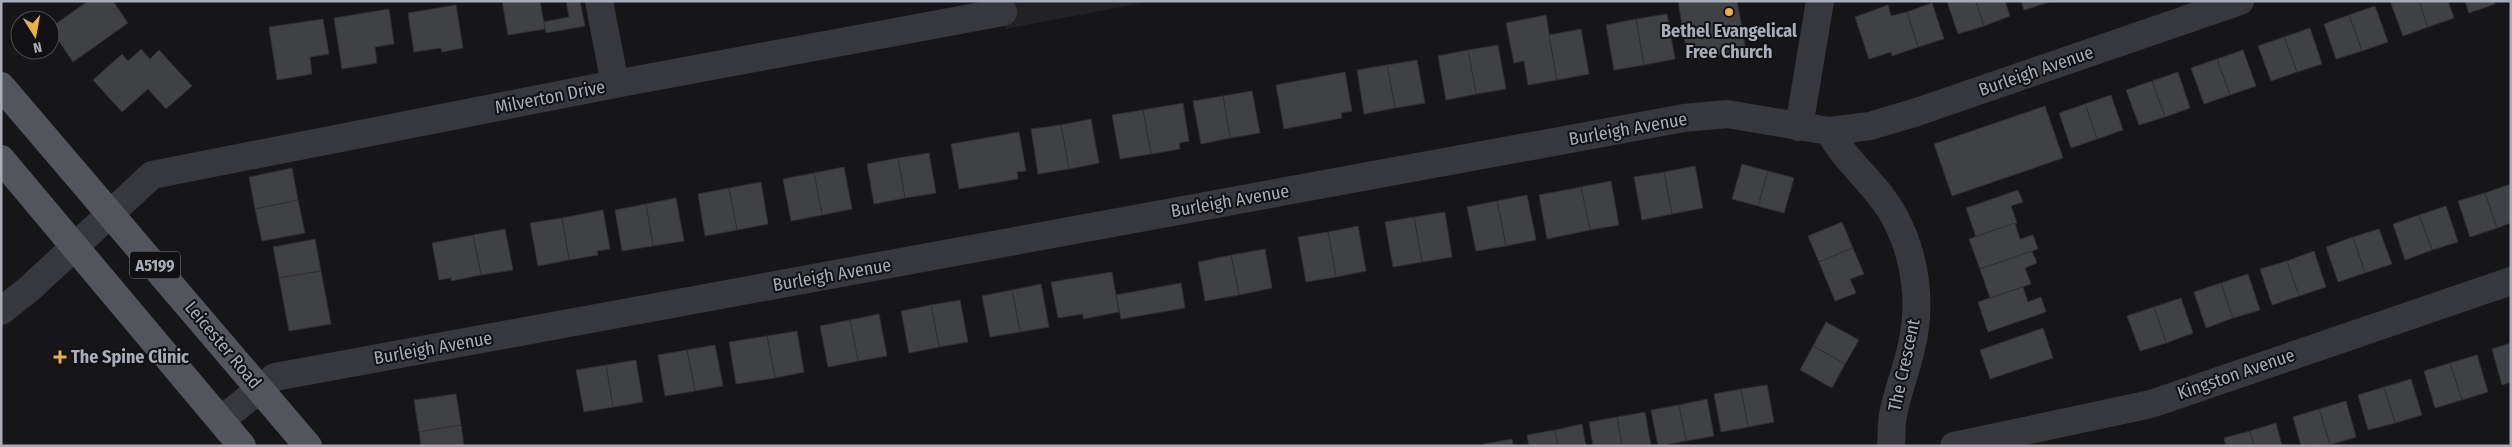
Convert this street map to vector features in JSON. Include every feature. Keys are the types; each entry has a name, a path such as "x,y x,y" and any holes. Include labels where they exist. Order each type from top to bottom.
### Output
{"main road":[{"name":"Leicester Road","path":"1,86 308,446"},
{"name":"A5199","path":"1,158 242,446"}],"street":[{"path":"599,1 615,84"},
{"path":"1799,126 1820,1"},
{"name":"Burleigh Avenue","path":"221,420 275,377 1684,118 1726,114 1829,131 1870,126 1917,112 2240,1"},
{"name":"Milverton Drive","path":"1,311 152,175 615,84 1003,12"},
{"name":"The Crescent","path":"1829,131 1836,145 1880,194 1894,215 1905,240 1913,267 1916,323 1912,348 1892,416 1891,446"},
{"name":"Kingston Avenue","path":"1954,446 2151,404 2511,281"}],"shaded area":[{"path":"1000,1 1152,1 1006,29"}],"building":[{"path":"88,1 113,1 128,23 73,62 60,43 60,21"},
{"path":"502,1 540,1 545,29 508,35"},
{"path":"566,1 580,1 585,26 546,33 544,22 569,17"},
{"path":"1678,1 1737,1 1746,50 1688,60"},
{"path":"1947,1 1976,1 1984,26 1958,34"},
{"path":"1976,1 2005,1 2010,16 1984,26"},
{"path":"2021,1 2050,1 2050,2 2024,10"},
{"path":"2390,1 2419,1 2428,27 2403,36"},
{"path":"2419,1 2448,1 2454,18 2428,27"},
{"path":"2465,1 2494,1 2495,4 2469,13"},
{"path":"1932,3 1944,39 1918,47 1907,12"},
{"path":"456,5 463,48 442,52 441,48 414,52 408,13"},
{"path":"1888,5 1891,16 1907,12 1918,47 1892,56 1891,52 1869,59 1855,17"},
{"path":"2375,6 2388,42 2362,51 2349,15"},
{"path":"389,9 394,44 375,47 377,63 342,69 334,18"},
{"path":"1667,14 1675,59 1644,65 1636,19"},
{"path":"1546,15 1557,80 1528,85 1524,61 1514,63 1506,23"},
{"path":"2349,15 2362,51 2336,59 2324,24"},
{"path":"323,19 329,54 310,57 312,74 277,80 269,27"},
{"path":"1636,19 1644,65 1614,70 1606,25"},
{"path":"2310,28 2322,64 2297,72 2284,37"},
{"path":"1581,29 1589,74 1557,80 1549,35"},
{"path":"2284,37 2297,72 2271,81 2258,46"},
{"path":"1498,45 1506,89 1476,94 1468,50"},
{"path":"141,49 150,59 159,50 192,86 166,109 148,89 122,112 93,80 122,54 128,61"},
{"path":"1468,50 1476,94 1446,100 1438,56"},
{"path":"2243,50 2256,86 2230,95 2217,59"},
{"path":"2217,59 2230,95 2204,104 2191,68"},
{"path":"1417,60 1425,103 1395,108 1387,65"},
{"path":"1387,65 1395,108 1364,114 1357,70"},
{"path":"1345,72 1352,111 1341,113 1342,118 1284,129 1276,85"},
{"path":"2178,72 2190,108 2165,117 2152,81"},
{"path":"2152,81 2165,117 2139,125 2126,90"},
{"path":"1252,91 1260,133 1230,138 1223,96"},
{"path":"2111,95 2123,130 2097,139 2085,104"},
{"path":"1223,96 1230,138 1201,144 1193,101"},
{"path":"1183,103 1189,141 1179,143 1180,149 1151,154 1143,110"},
{"path":"2085,104 2097,139 2071,148 2059,113"},
{"path":"2045,106 2063,158 1952,196 1934,144"},
{"path":"1143,110 1151,154 1120,159 1112,115"},
{"path":"1091,119 1099,163 1069,169 1061,125"},
{"path":"1061,125 1069,169 1038,174 1031,129"},
{"path":"1019,132 1026,171 1017,172 1018,179 959,189 951,144"},
{"path":"929,153 936,193 905,198 898,158"},
{"path":"898,158 905,198 874,204 867,164"},
{"path":"1742,164 1768,171 1758,206 1732,199"},
{"path":"1695,166 1703,208 1672,214 1664,172"},
{"path":"844,167 852,209 822,215 814,173"},
{"path":"292,168 298,200 255,209 249,177"},
{"path":"1768,171 1794,178 1784,213 1758,206"},
{"path":"1664,172 1672,214 1642,220 1634,177"},
{"path":"814,173 822,215 791,221 783,179"},
{"path":"1611,181 1619,225 1590,230 1581,187"},
{"path":"761,182 768,224 737,230 729,188"},
{"path":"2511,184 2511,223 2497,228 2485,193"},
{"path":"1581,187 1590,230 1547,239 1539,195"},
{"path":"729,188 737,230 705,236 698,194"},
{"path":"2018,190 2023,202 2011,206 2017,223 1976,237 1966,208"},
{"path":"2485,193 2497,228 2470,237 2458,201"},
{"path":"1527,195 1536,240 1506,246 1497,201"},
{"path":"676,198 684,241 653,246 646,204"},
{"path":"298,200 305,233 262,241 255,209"},
{"path":"1497,201 1506,246 1476,251 1467,207"},
{"path":"646,204 653,246 622,251 615,210"},
{"path":"2446,206 2458,242 2432,250 2419,215"},
{"path":"603,210 610,249 597,251 598,255 569,260 562,218"},
{"path":"1445,212 1452,257 1422,262 1414,217"},
{"path":"2419,215 2432,250 2405,260 2393,224"},
{"path":"1414,217 1422,262 1393,267 1385,222"},
{"path":"562,218 569,260 538,266 530,223"},
{"path":"1842,222 1853,248 1819,262 1808,236"},
{"path":"2015,223 2020,239 2033,235 2038,249 1980,269 1969,239"},
{"path":"1358,226 1366,271 1336,277 1328,232"},
{"path":"505,229 513,270 481,275 473,235"},
{"path":"2379,229 2392,264 2365,273 2353,237"},
{"path":"1328,232 1336,277 1306,282 1298,237"},
{"path":"473,235 481,275 451,281 451,278 439,280 432,243"},
{"path":"2353,237 2365,273 2338,282 2326,247"},
{"path":"315,239 321,271 279,278 273,247"},
{"path":"1853,248 1864,274 1850,279 1856,293 1835,301 1819,262"},
{"path":"1265,249 1272,288 1239,295 1231,255"},
{"path":"2032,251 2037,263 2025,268 2031,284 1990,298 1980,269"},
{"path":"2314,251 2326,287 2299,296 2287,261"},
{"path":"1231,255 1239,295 1205,301 1198,262"},
{"path":"2287,261 2299,296 2272,305 2260,269"},
{"path":"321,271 331,324 289,331 279,278"},
{"path":"1112,272 1119,312 1083,319 1083,314 1058,318 1051,282"},
{"path":"2248,274 2260,310 2233,318 2221,283"},
{"path":"1181,283 1185,308 1121,319 1116,295"},
{"path":"2221,283 2233,318 2206,328 2194,292"},
{"path":"1041,284 1049,327 1020,332 1012,290"},
{"path":"2023,287 2028,302 2041,297 2046,312 1988,332 1978,302"},
{"path":"1012,290 1020,332 990,337 982,296"},
{"path":"2181,298 2193,333 2166,343 2154,307"},
{"path":"960,300 968,342 939,347 931,305"},
{"path":"931,305 939,347 909,353 901,311"},
{"path":"2154,307 2166,343 2140,351 2127,316"},
{"path":"879,314 887,356 858,361 850,320"},
{"path":"850,320 858,361 828,367 820,326"},
{"path":"1826,322 1859,340 1845,364 1813,346"},
{"path":"2043,328 2053,358 1990,379 1980,350"},
{"path":"797,331 804,372 775,378 767,336"},
{"path":"767,336 775,378 736,384 729,342"},
{"path":"2511,343 2511,382 2502,385 2492,349"},
{"path":"715,345 723,386 695,391 687,350"},
{"path":"1813,346 1845,364 1832,388 1800,370"},
{"path":"687,350 695,391 665,396 658,355"},
{"path":"2477,355 2488,392 2462,400 2450,363"},
{"path":"636,360 643,402 613,407 606,365"},
{"path":"2450,363 2462,400 2435,408 2424,371"},
{"path":"606,365 613,407 584,412 576,370"},
{"path":"2411,379 2422,415 2395,423 2384,387"},
{"path":"1767,385 1774,422 1748,427 1741,389"},
{"path":"2384,387 2395,423 2368,430 2358,395"},
{"path":"1741,389 1748,427 1721,432 1714,394"},
{"path":"456,394 461,425 419,432 414,400"},
{"path":"1707,399 1714,436 1686,441 1679,405"},
{"path":"2346,401 2356,437 2330,445 2319,409"},
{"path":"1679,405 1686,441 1658,446 1651,410"},
{"path":"2319,409 2330,445 2301,446 2293,417"},
{"path":"1645,412 1651,446 1622,446 1617,417"},
{"path":"1617,417 1622,446 1593,446 1589,422"},
{"path":"2276,423 2282,446 2254,446 2250,431"},
{"path":"1582,424 1586,446 1558,446 1555,430"},
{"path":"461,425 464,446 421,446 419,432"},
{"path":"1555,430 1558,446 1529,446 1527,435"},
{"path":"2250,431 2254,446 2226,446 2224,438"},
{"path":"1512,439 1513,446 1484,446 1484,444"}],"place":[{"name":"Bethel Evangelical Free Church","path":"1729,12"},
{"name":"The Spine Clinic","path":"60,357"}]}
